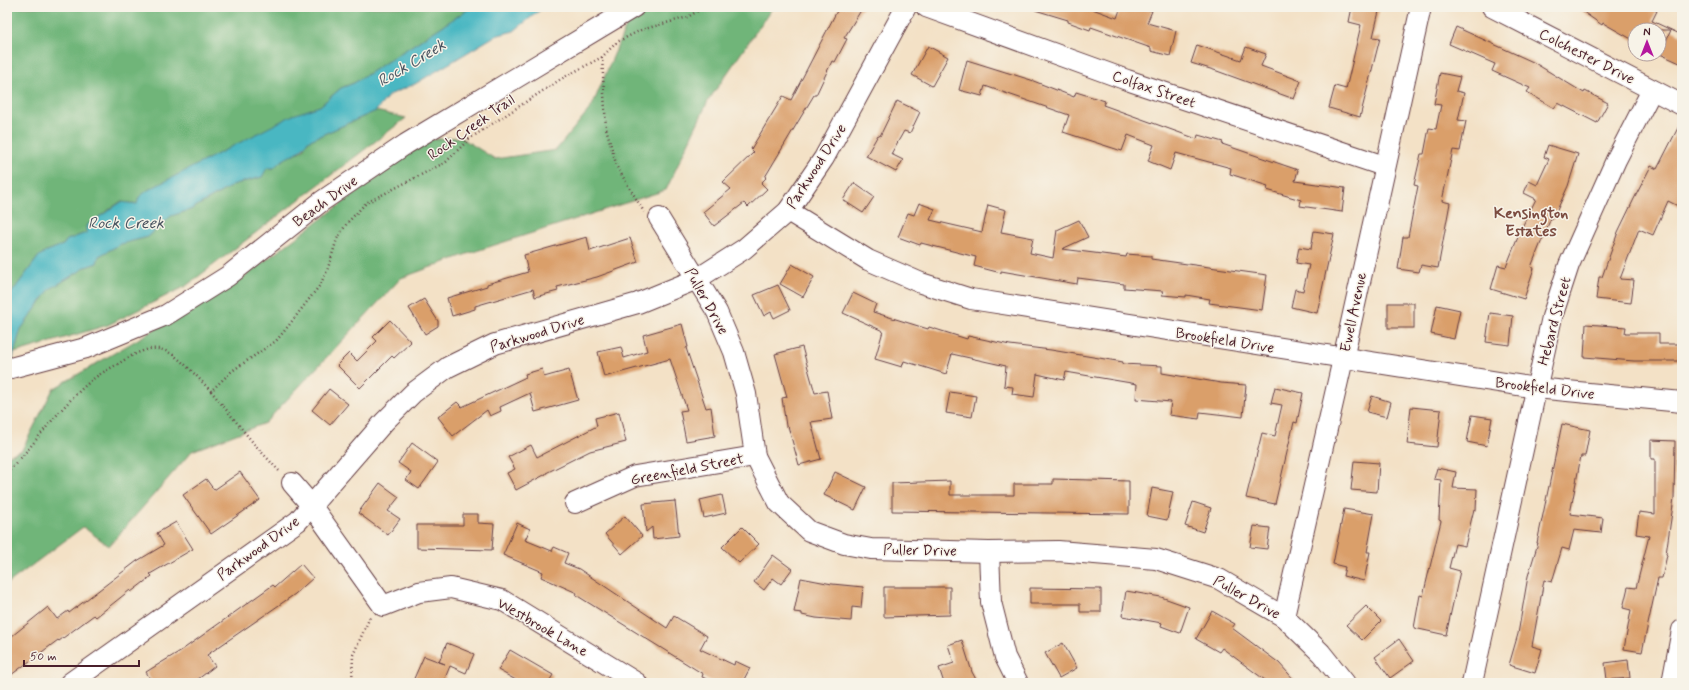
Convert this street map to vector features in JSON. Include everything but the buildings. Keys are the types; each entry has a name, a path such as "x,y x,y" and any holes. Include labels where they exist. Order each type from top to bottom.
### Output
{"street":[{"name":"Beach Drive","path":"7,369 86,348 166,315 228,276 322,201 406,144 634,7"},
{"name":"Parkwood Drive","path":"70,683 298,521 408,398 448,367 495,344 638,303 697,280 744,250 788,211 824,158 906,7"},
{"name":"Colfax Street","path":"926,7 1120,77 1384,166"},
{"name":"Ewell Avenue","path":"1284,617 1344,359 1384,166 1421,7"},
{"name":"Colchester Drive","path":"1492,7 1682,106"},
{"name":"Hebard Street","path":"1472,683 1552,317 1569,265 1616,160 1652,90"},
{"name":"Brookfield Drive","path":"788,211 868,260 921,283 971,299 1344,359 1536,388 1682,402"},
{"name":"Puller Drive","path":"653,217 697,280 717,312 734,352 746,394 755,456 779,503 809,531 844,544 871,549 990,552 1058,551 1156,559 1219,579 1284,617 1321,653 1346,683"},
{"name":"Greenfield Street","path":"575,503 635,476 755,456"},
{"path":"292,483 311,505 383,606"},
{"path":"990,552 991,602 1005,657 1018,683"},
{"name":"Westbrook Lane","path":"383,606 419,592 451,588 502,600 637,683"},
{"path":"1672,683 1682,630"}],"path":[{"name":"Rock Creek Trail","path":"211,391 232,371 276,341 286,329 320,285 327,271 337,239 347,223 366,203 446,162 469,139 561,79 602,57 617,42 629,35 667,21 688,17 704,7"},
{"path":"602,57 606,128 617,167 653,217"},
{"path":"7,473 26,454 54,418 92,380 130,356 149,348 168,351 179,359 211,391 255,445 292,483"},
{"path":"352,683 353,655 369,618 383,606"}],"green space":[{"path":"7,7 472,7 354,83 341,88 320,106 293,116 148,190 137,204 120,202 92,222 86,233 67,240 63,245 47,251 39,256 7,299"},
{"path":"653,7 773,7 708,101 666,190 470,253 401,278 265,423 192,451 109,546 83,527 7,584 7,456 22,450 53,389 242,278 427,140 460,137 495,159 556,150 592,106 627,24"},
{"path":"376,111 406,118 186,286 108,325 14,353 21,329 50,289 83,268 97,263 99,256 121,244 148,237 171,216 190,210 235,184 262,177 266,168 274,168 280,160 303,150 308,141"}],"water":[{"name":"Rock Creek","path":"472,7 544,7 514,31 495,36 415,84 389,95 376,111 308,141 300,150 278,163 274,168 267,168 262,177 235,184 190,210 171,216 148,237 121,244 99,256 97,263 83,268 50,289 21,329 14,353 11,379 7,388 7,299 39,256 47,251 63,245 67,240 86,233 86,226 121,202 137,204 139,197 148,190 293,115 320,106 341,88 354,83"}],"district":[{"name":"Kensington Estates","path":"1531,221"}]}
